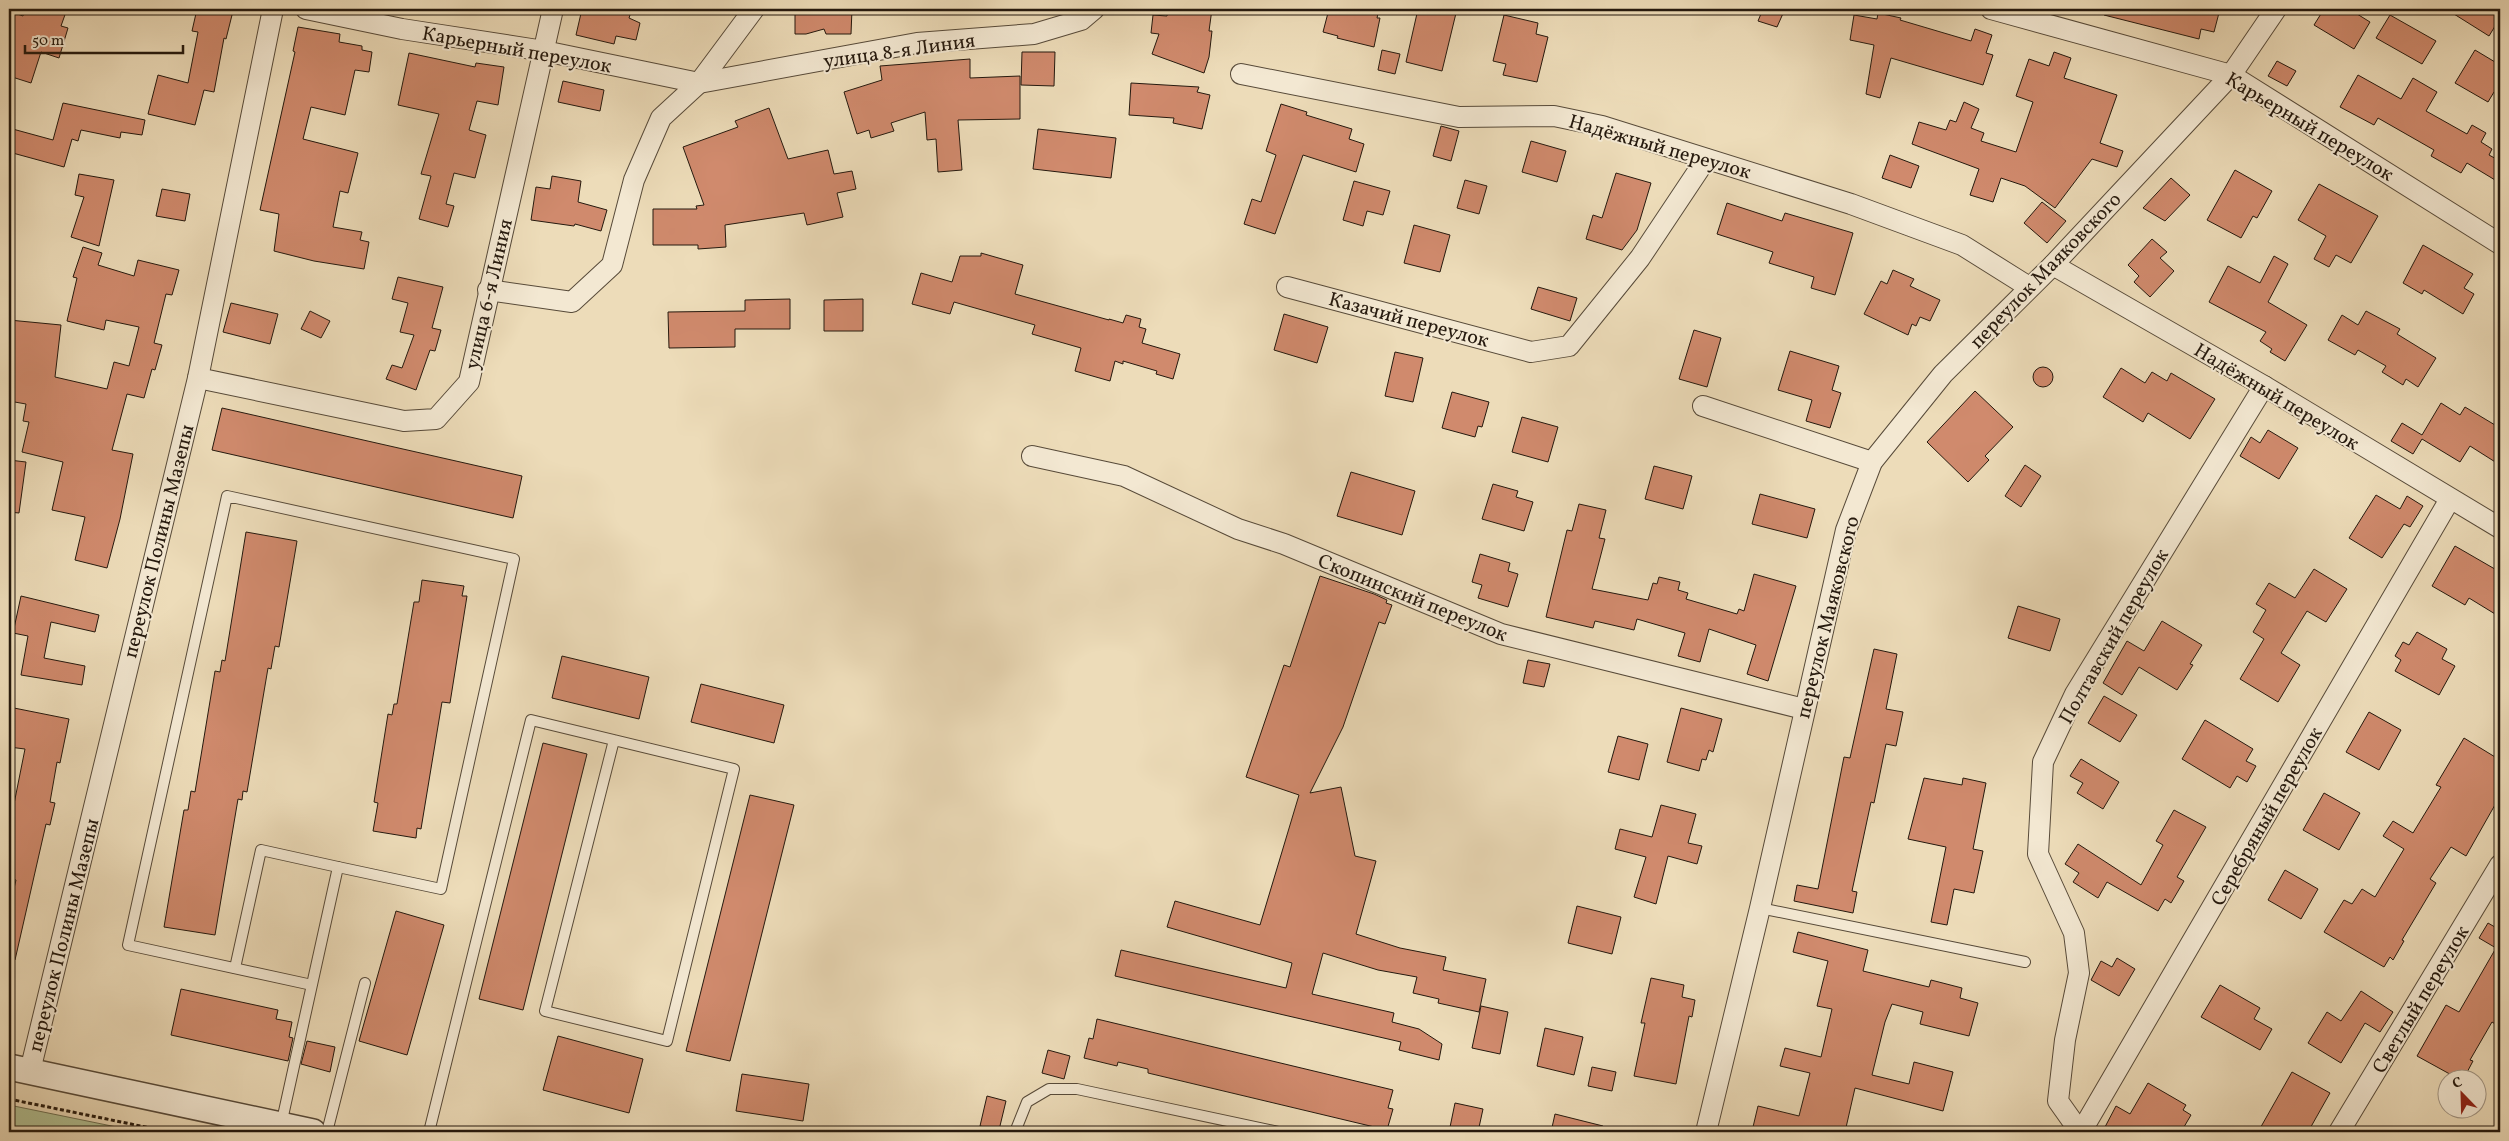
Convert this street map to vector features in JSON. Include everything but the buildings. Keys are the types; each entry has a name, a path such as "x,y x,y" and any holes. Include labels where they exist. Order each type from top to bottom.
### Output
{"street":[{"name":"переулок Полины Мазепы","path":"20,1069 198,378 273,9"},
{"name":"Карьерный переулок","path":"306,9 402,30 544,51 699,83"},
{"name":"улица 6-я Линия","path":"198,378 404,421 436,419 469,382 488,290 553,9"},
{"path":"488,290 572,302 612,265 634,180 662,118 699,83 754,9"},
{"name":"улица 8-я Линия","path":"699,83 917,43 1034,34 1081,20 1094,9"},
{"name":"Карьерный переулок","path":"1991,9 2231,75 2500,244"},
{"name":"переулок Маяковского","path":"1706,1132 1760,908 1846,530 1872,462 1943,374 2053,265 2231,75 2276,9"},
{"name":"Надёжный переулок","path":"1241,74 1459,117 1554,116 1602,126 1851,204 1962,245 2030,287"},
{"name":"Казачий переулок","path":"1287,287 1530,352 1569,346 1640,258 1706,158"},
{"name":"Надёжный переулок","path":"2053,265 2264,386 2500,528"},
{"name":"Полтавский переулок","path":"2081,1132 2058,1101 2065,1040 2079,973 2074,934 2038,854 2043,762 2075,694 2264,386"},
{"path":"1703,406 1872,462"},
{"name":"Скопинский переулок","path":"1032,456 1124,476 1238,529 1284,544 1501,634 1804,709"},
{"name":"Серебряный переулок","path":"2081,1132 2450,499"},
{"name":"Светлый переулок","path":"2339,1132 2500,865"},
{"path":"20,1069 313,1132"}],"lane":[{"path":"235,968 261,850 441,889 514,559 227,496 128,945 312,985"},
{"path":"429,1132 531,720 614,740 734,769 667,1041 545,1011 614,740"},
{"path":"281,1125 338,867"},
{"path":"1760,908 2025,962"},
{"path":"327,1132 364,983"},
{"path":"1015,1132 1027,1102 1049,1089 1077,1089 1279,1132"}],"path":[{"path":"9,1099 170,1132"}],"green space":[{"path":"9,1105 141,1132 9,1132"}]}
